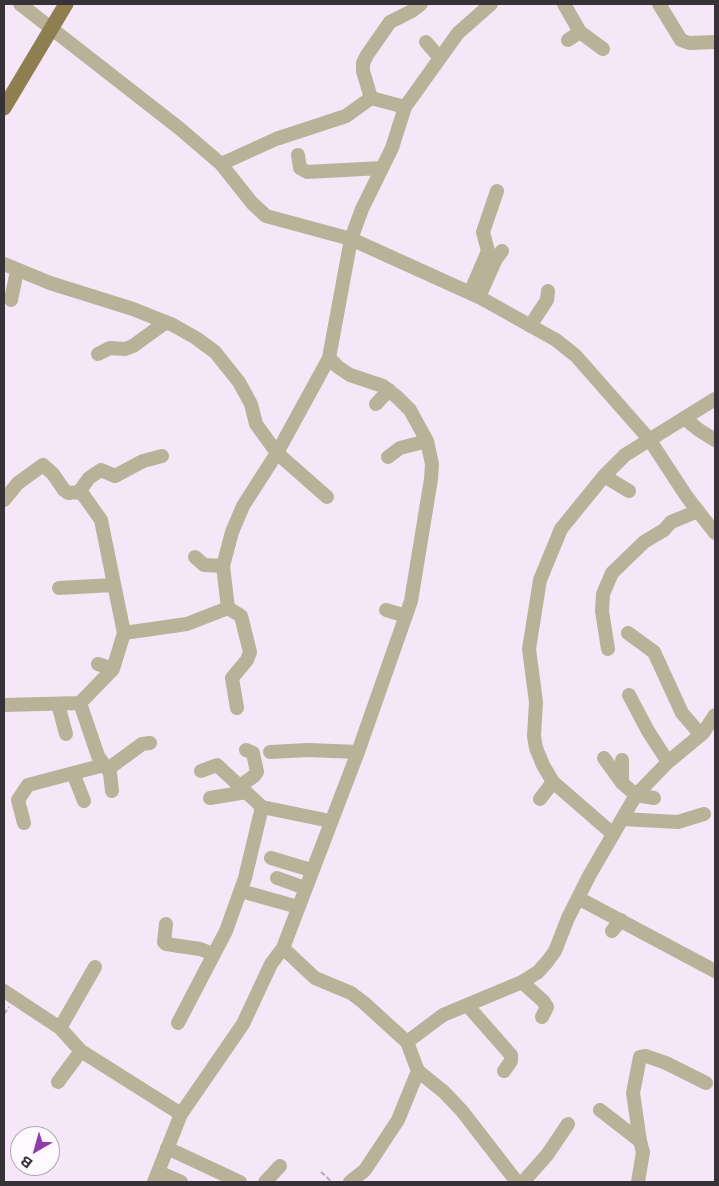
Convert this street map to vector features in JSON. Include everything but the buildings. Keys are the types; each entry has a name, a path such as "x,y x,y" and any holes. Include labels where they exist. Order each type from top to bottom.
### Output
{"main road":[{"path":"4,108 66,4"}],"street":[{"path":"20,4 52,27 222,164 252,203 266,216 351,239 475,295 556,340 576,356 649,439 715,533"},
{"path":"371,98 363,71 366,55 390,22 412,11 421,4"},
{"path":"228,608 223,566 232,532 243,506 277,453 329,358 351,239 381,168 392,148 405,107 458,33 490,4"},
{"path":"564,4 580,32 603,49"},
{"path":"659,4 681,40 689,43 715,42"},
{"path":"568,40 580,32"},
{"path":"426,42 439,57"},
{"path":"222,164 276,139 346,116 371,98"},
{"path":"371,98 405,107"},
{"path":"298,155 300,168 306,172 381,168"},
{"path":"475,295 488,252 484,232 497,191"},
{"path":"475,295 502,251"},
{"path":"4,264 134,309 166,322 196,338 215,352 228,366 251,404 256,424 277,453 327,497"},
{"path":"10,300 17,270"},
{"path":"530,326 546,300 548,291"},
{"path":"98,354 110,348 125,349 133,346 166,322"},
{"path":"181,1182 156,1177 167,1148 181,1114 243,1024 271,964 283,948 311,870 358,752 411,601 431,480 432,464 427,441 410,410 389,390 383,386 350,375 329,358"},
{"path":"376,404 389,390"},
{"path":"613,834 553,782 542,766 534,736 536,702 529,649 540,580 561,529 624,454 715,399"},
{"path":"684,418 698,430 715,440"},
{"path":"388,457 400,448 427,441"},
{"path":"4,500 11,483 43,465 68,493 79,492 89,478 101,470 115,476 143,461 162,456"},
{"path":"604,476 628,491"},
{"path":"4,705 80,703 113,669 124,633 101,520 79,492"},
{"path":"608,649 602,611 603,594 612,573 644,542 664,530 671,522 698,511"},
{"path":"195,557 204,565 223,566"},
{"path":"59,588 113,585"},
{"path":"124,633 187,624 228,608"},
{"path":"228,608 241,616 250,652 247,660 232,678 237,708"},
{"path":"386,610 406,616"},
{"path":"628,633 654,652 682,713 701,735"},
{"path":"98,664 113,669"},
{"path":"629,695 648,731 668,762"},
{"path":"80,703 98,756 106,767 112,791"},
{"path":"58,704 66,734"},
{"path":"407,1042 443,1015 522,982 538,972 555,951 578,898 636,795 668,762 701,735 715,715"},
{"path":"24,823 18,800 28,785 73,773 106,767 138,747 150,743"},
{"path":"210,798 243,789 257,772 253,753 246,750"},
{"path":"270,752 308,750 358,752"},
{"path":"604,758 622,783 636,795 654,798"},
{"path":"622,760 622,783"},
{"path":"201,771 217,764 262,807 330,821"},
{"path":"73,773 84,802"},
{"path":"540,799 553,782"},
{"path":"178,1022 226,931 241,890 262,807"},
{"path":"622,819 678,822 704,814"},
{"path":"271,858 311,870"},
{"path":"277,878 305,888"},
{"path":"241,890 298,907"},
{"path":"578,898 715,971"},
{"path":"612,931 621,920"},
{"path":"166,924 164,942 166,944 200,949 213,954"},
{"path":"283,948 315,978 351,993 363,1002 407,1042 418,1071 444,1092 462,1110 517,1182"},
{"path":"60,1028 95,967"},
{"path":"522,982 547,1007 542,1017"},
{"path":"4,991 60,1028 81,1051 181,1114"},
{"path":"467,1004 511,1055 511,1061 504,1071"},
{"path":"58,1082 81,1051"},
{"path":"638,1182 642,1152 633,1093 640,1058 646,1056 666,1063 706,1083"},
{"path":"350,1182 365,1170 398,1120 418,1071"},
{"path":"600,1110 640,1141"},
{"path":"523,1182 547,1155 568,1124"},
{"path":"167,1148 240,1182"},
{"path":"265,1182 280,1166"}],"path":[{"path":"321,1172 332,1182"}]}
